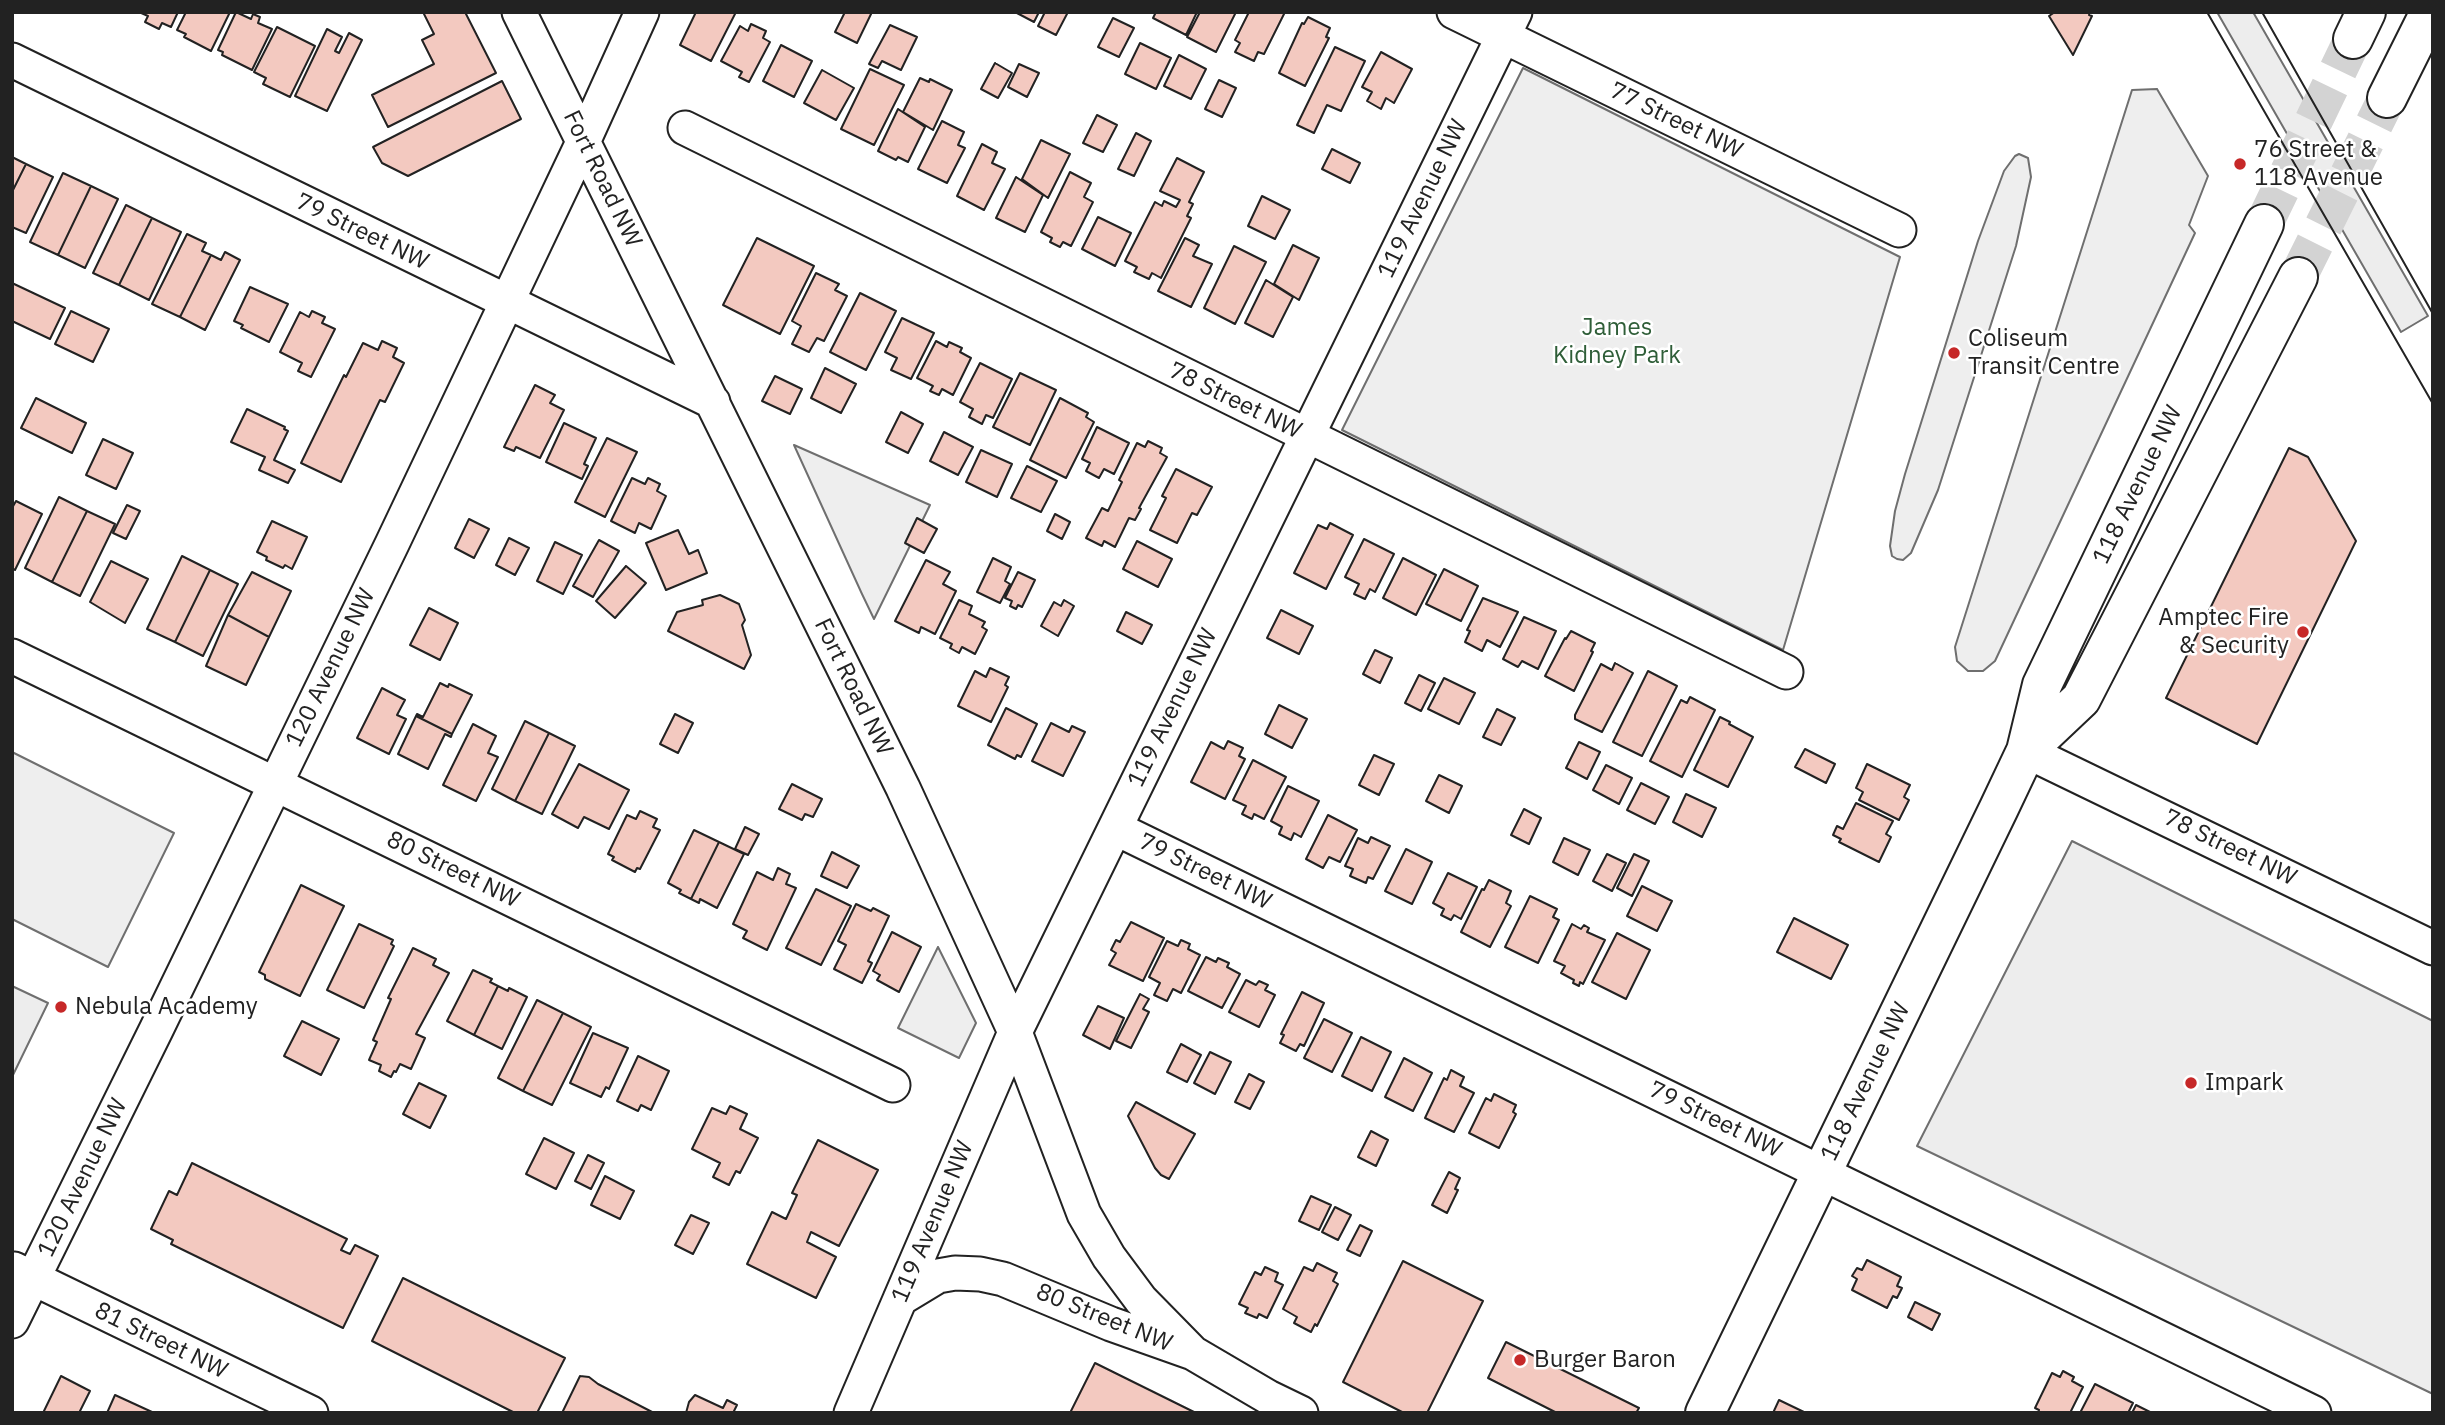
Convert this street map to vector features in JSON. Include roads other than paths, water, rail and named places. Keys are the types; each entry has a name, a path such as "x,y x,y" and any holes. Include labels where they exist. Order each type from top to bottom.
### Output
{"main road":[{"path":"2388,98 2430,12"},
{"name":"118 Avenue NW","path":"1704,1413 2026,751 2042,685 2264,224"},
{"name":"118 Avenue NW","path":"2026,751 2081,699 2298,277"}],"street":[{"name":"Fort Road NW","path":"519,12 903,788 1015,1032 1084,1214 1109,1258 1141,1300 1193,1353"},
{"name":"120 Avenue NW","path":"12,1321 23,1273 275,784 584,141 642,12"},
{"name":"77 Street NW","path":"1454,12 1509,24 1899,230"},
{"name":"119 Avenue NW","path":"851,1413 1015,1032 1509,24"},
{"name":"79 Street NW","path":"12,60 713,402"},
{"name":"78 Street NW","path":"685,128 1786,672"},
{"name":"80 Street NW","path":"12,656 893,1084"},
{"name":"78 Street NW","path":"2026,751 2433,948"},
{"name":"79 Street NW","path":"1115,828 2314,1413"},
{"name":"81 Street NW","path":"23,1273 311,1413"},
{"name":"80 Street NW","path":"900,1299 938,1276 955,1273 981,1274 1027,1288 1111,1324 1193,1353 1301,1413"}],"tunnel":[{"path":"2264,224 2353,39"},
{"path":"2298,277 2387,98"}],"tram line":[{"path":"2207,12 2433,404"},
{"path":"2262,12 2433,314"}],"place":[{"name":"76 Street & 118 Avenue","path":"2240,164"},
{"name":"Coliseum Transit Centre","path":"1954,353"},
{"name":"Amptec Fire & Security","path":"2303,632"},
{"name":"Nebula Academy","path":"61,1007"},
{"name":"Impark","path":"2191,1083"},
{"name":"Burger Baron","path":"1520,1360"}],"park label":[{"name":"James Kidney Park","path":"1617,342"}]}
